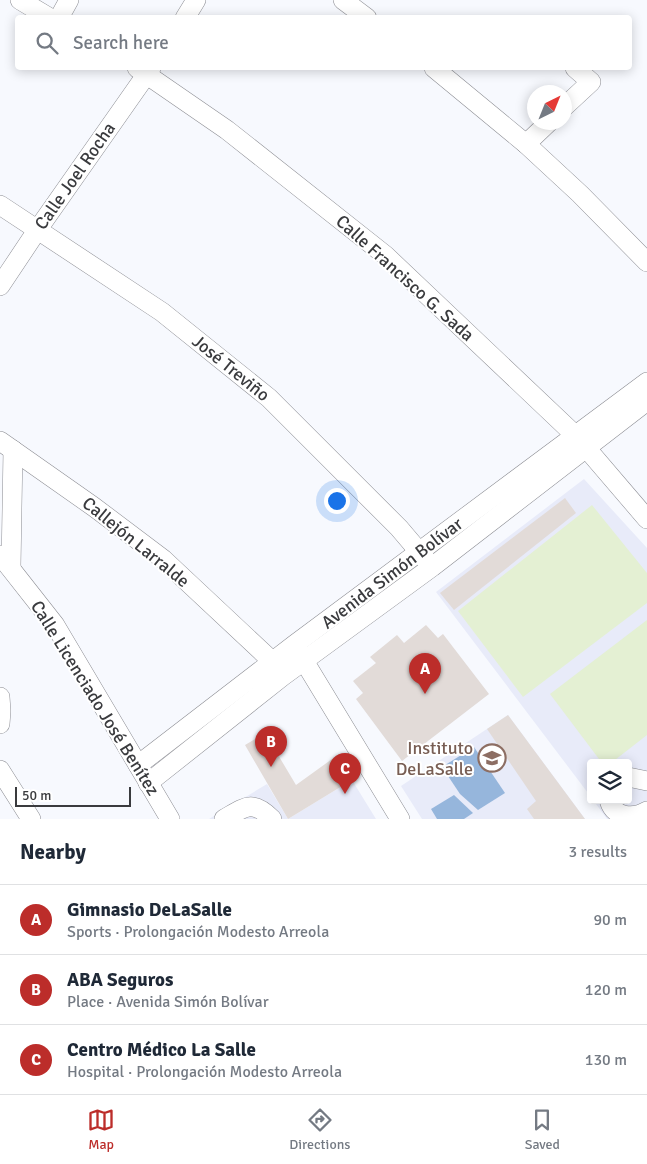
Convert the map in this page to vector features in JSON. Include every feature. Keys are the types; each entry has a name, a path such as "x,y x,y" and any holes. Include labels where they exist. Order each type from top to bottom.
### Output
{"street":[{"path":"20,0 45,15"},
{"path":"61,15 69,0"},
{"path":"187,15 196,0"},
{"path":"343,0 363,15"},
{"name":"Calle Joel Rocha","path":"0,286 144,70"},
{"name":"Calle Francisco G. Sada","path":"146,70 228,130 385,255 581,442 647,519"},
{"path":"436,70 526,144 580,194 647,262"},
{"path":"572,100 591,82 577,70"},
{"path":"526,144 540,130"},
{"name":"José Treviño","path":"0,205 162,312 269,398 399,528 432,567"},
{"name":"Avenida Simón Bolívar","path":"299,653 432,567 581,442 647,382"},
{"name":"Avenida Simón Bolívar","path":"138,765 278,669 420,552 581,442 647,401"},
{"path":"6,561 7,446"},
{"name":"Callejón Larralde","path":"7,446 163,559 278,669"},
{"name":"Calle Licenciado José Benítez","path":"6,561 55,625 170,819"},
{"path":"299,653 400,819"},
{"name":"Avenida Simón Bolívar","path":"148,783 278,669"},
{"path":"0,697 2,711 0,724"},
{"path":"0,770 30,819"},
{"path":"632,778 647,781"},
{"path":"611,804 613,810 620,816 628,818 637,817 647,812"},
{"path":"224,819 246,806 255,807 272,819"}],"shaded area":[{"path":"584,479 647,548 647,819 607,819 596,804 632,804 632,759 587,759 587,792 436,592"},
{"name":"Instituto DeLaSalle","path":"508,715 585,819 422,819 401,786"},
{"path":"352,780 376,819 288,819"},
{"path":"267,784 288,819 209,819"}],"green space":[{"path":"592,505 647,573 647,603 523,697 458,611"},
{"path":"647,620 647,735 616,759 599,759 550,694"}],"water":[{"path":"474,747 505,793 478,810 460,794 442,767"},
{"path":"454,795 473,813 464,819 437,819 431,809"}],"building":[{"path":"565,498 576,513 454,610 440,593"},
{"path":"426,625 438,638 443,634 489,694 402,761 356,699 363,693 353,681 376,663 370,657 397,635 404,643"},
{"path":"508,715 585,819 534,819 527,809 536,801 487,729"},
{"path":"265,733 296,785 339,754 352,780 288,819 245,745"}],"place":[{"name":"Gimnasio DeLaSalle","path":"425,694"},
{"name":"Instituto DeLaSalle","path":"492,758"},
{"name":"ABA Seguros","path":"271,767"},
{"name":"Centro Médico La Salle","path":"345,794"}]}
